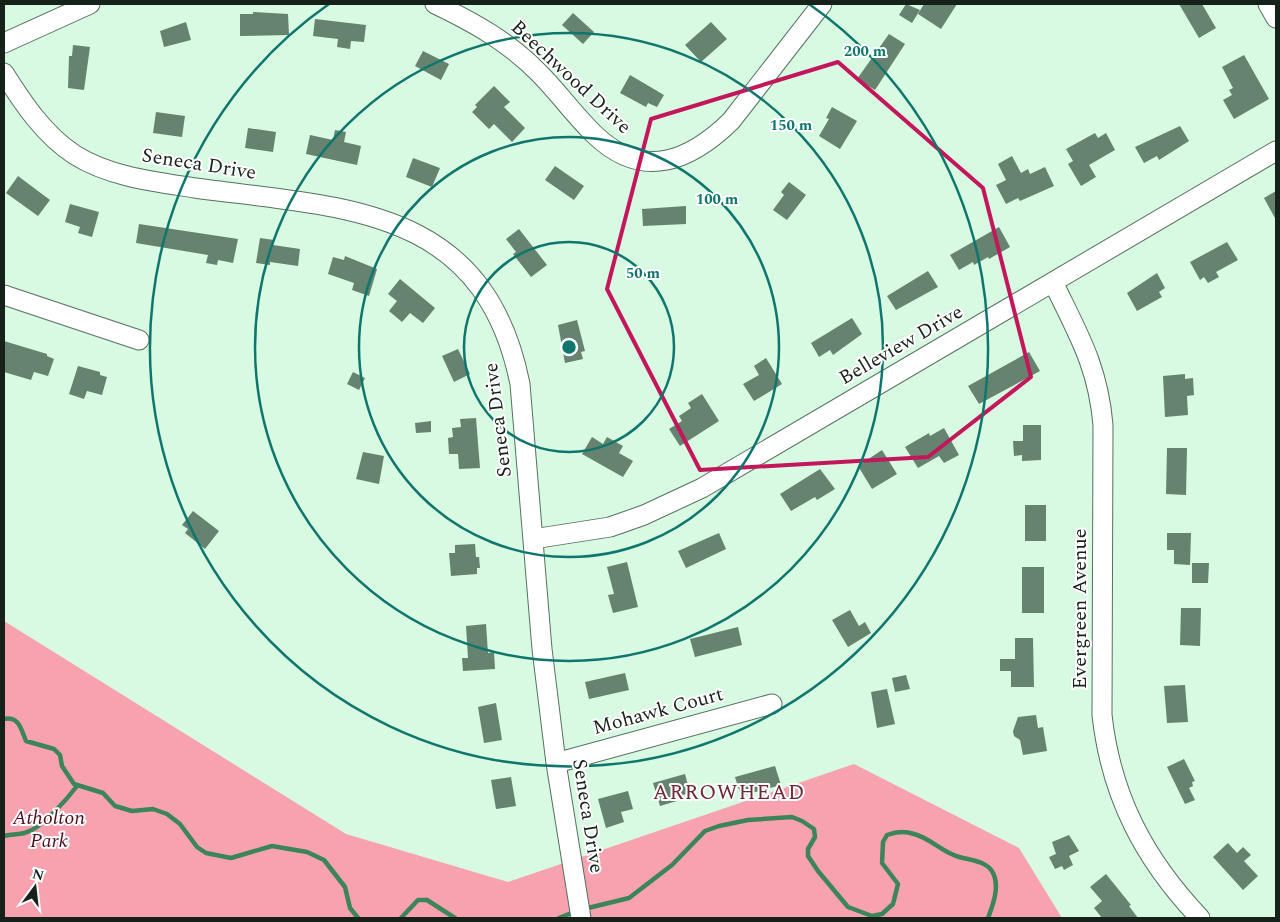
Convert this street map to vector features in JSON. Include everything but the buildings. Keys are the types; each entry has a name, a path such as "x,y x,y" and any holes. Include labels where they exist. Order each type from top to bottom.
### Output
{"street":[{"path":"4,43 90,4"},
{"name":"Beechwood Drive","path":"435,4 466,18 517,53 539,72 596,135 612,149 654,162 683,157 720,132 732,121 819,5"},
{"path":"1268,4 1276,18"},
{"name":"Seneca Drive","path":"4,72 18,96 56,140 76,155 99,166 158,182 353,211 399,226 425,238 448,254 469,273 488,299 504,325 513,351 520,384 542,649 556,762 581,918"},
{"name":"Belleview Drive","path":"533,539 610,527 672,504 1276,151"},
{"name":"Evergreen Avenue","path":"1053,282 1086,350 1100,393 1103,425 1102,715 1105,747 1122,803 1133,829 1176,890 1200,918"},
{"path":"4,295 139,340"},
{"name":"Mohawk Court","path":"556,762 772,704"}],"highlighted area":[{"path":"838,62 983,188 1031,377 928,457 700,470 607,289 651,119"}],"green space":[{"name":"Atholton Park","path":"4,621 346,834 508,882 854,764 1019,848 1062,918 4,918"}],"waterway":[{"path":"4,719 16,721 26,741 54,749 60,755 62,766 74,784 103,793 115,806 132,811 153,809 167,814 180,824 197,847 206,853 231,858 272,846 307,852 324,860 345,887 350,908 358,918"},
{"path":"4,836 25,833 40,825 77,786"},
{"path":"584,909 629,898 672,865 705,831 748,820 792,817 814,829 815,837 808,849 808,856 848,907 872,916 882,914 893,904 898,884 882,863 883,842 887,835 907,832 920,836 953,855 978,862 991,869 995,878 996,890 988,918"},
{"path":"401,918 418,900 427,900 455,918"},
{"path":"559,918 574,912"}],"district":[{"name":"ARROWHEAD","path":"729,793"}]}
